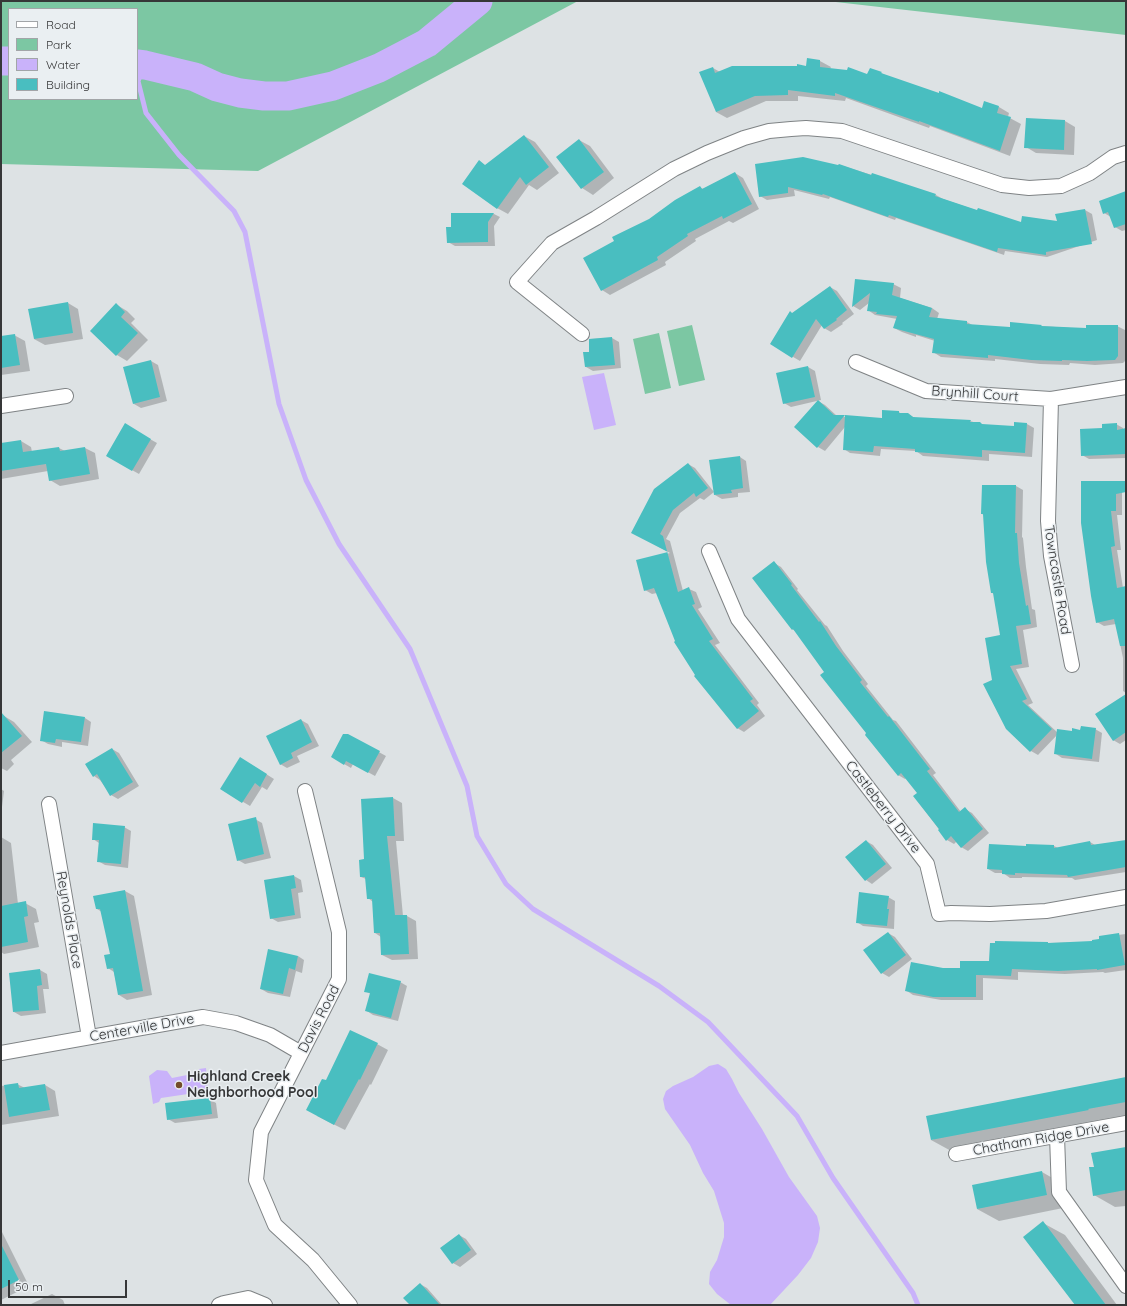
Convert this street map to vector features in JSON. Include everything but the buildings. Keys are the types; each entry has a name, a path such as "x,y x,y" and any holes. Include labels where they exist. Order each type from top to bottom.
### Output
{"street":[{"path":"582,334 517,282 552,243 596,218 674,169 707,153 744,138 769,131 791,129 806,128 842,131 1002,185 1029,188 1054,187 1068,183 1090,174 1113,157 1126,154"},
{"name":"Brynhill Court","path":"856,362 926,391 1051,399 1126,387"},
{"path":"1,406 66,396"},
{"name":"Towncastle Road","path":"1051,399 1048,521 1051,556 1072,665"},
{"name":"Castleberry Drive","path":"709,551 738,619 927,864 940,914 990,914 1046,911 1126,897"},
{"name":"Davis Road","path":"305,791 339,932 340,979 261,1132 256,1180 275,1225 313,1260 350,1305"},
{"name":"Reynolds Place","path":"49,804 89,1037"},
{"name":"Centerville Drive","path":"1,1053 203,1017 236,1023 270,1035 301,1053"},
{"name":"Chatham Ridge Drive","path":"956,1154 1126,1123"},
{"path":"1057,1136 1059,1192 1126,1286"},
{"path":"219,1305 224,1302 248,1298 265,1305"}],"green space":[{"path":"1,1 578,1 258,171 1,164"},
{"path":"827,1 1126,1 1126,35"},
{"path":"692,325 705,380 679,386 667,331"},
{"path":"659,333 671,388 645,394 633,339"}],"water":[{"path":"604,373 616,425 594,430 582,377"},
{"path":"718,1064 726,1069 789,1177 817,1216 820,1228 818,1242 811,1258 798,1275 770,1305 731,1305 717,1294 709,1284 710,1272 717,1260 724,1237 724,1223 714,1191 703,1173 690,1145 665,1109 663,1099 666,1091 673,1086 693,1077 709,1066"},
{"name":"Highland Creek Neighborhood Pool","path":"206,1068 208,1091 161,1098 159,1102 153,1104 149,1076 157,1070 167,1071 172,1078 197,1073 199,1069"}],"waterway":[{"path":"138,64 195,77 217,87 240,93 264,96 288,96 333,86 379,68 427,43 478,1"},
{"path":"1,61 8,61"},
{"path":"145,65 138,81 146,113 179,155 234,211 245,232 279,404 306,480 339,544 410,649 467,786 477,836 506,884 533,909 659,986 708,1022 797,1116 833,1178 913,1293 918,1305"}],"place":[{"name":"Highland Creek Neighborhood Pool","path":"179,1085"}]}
